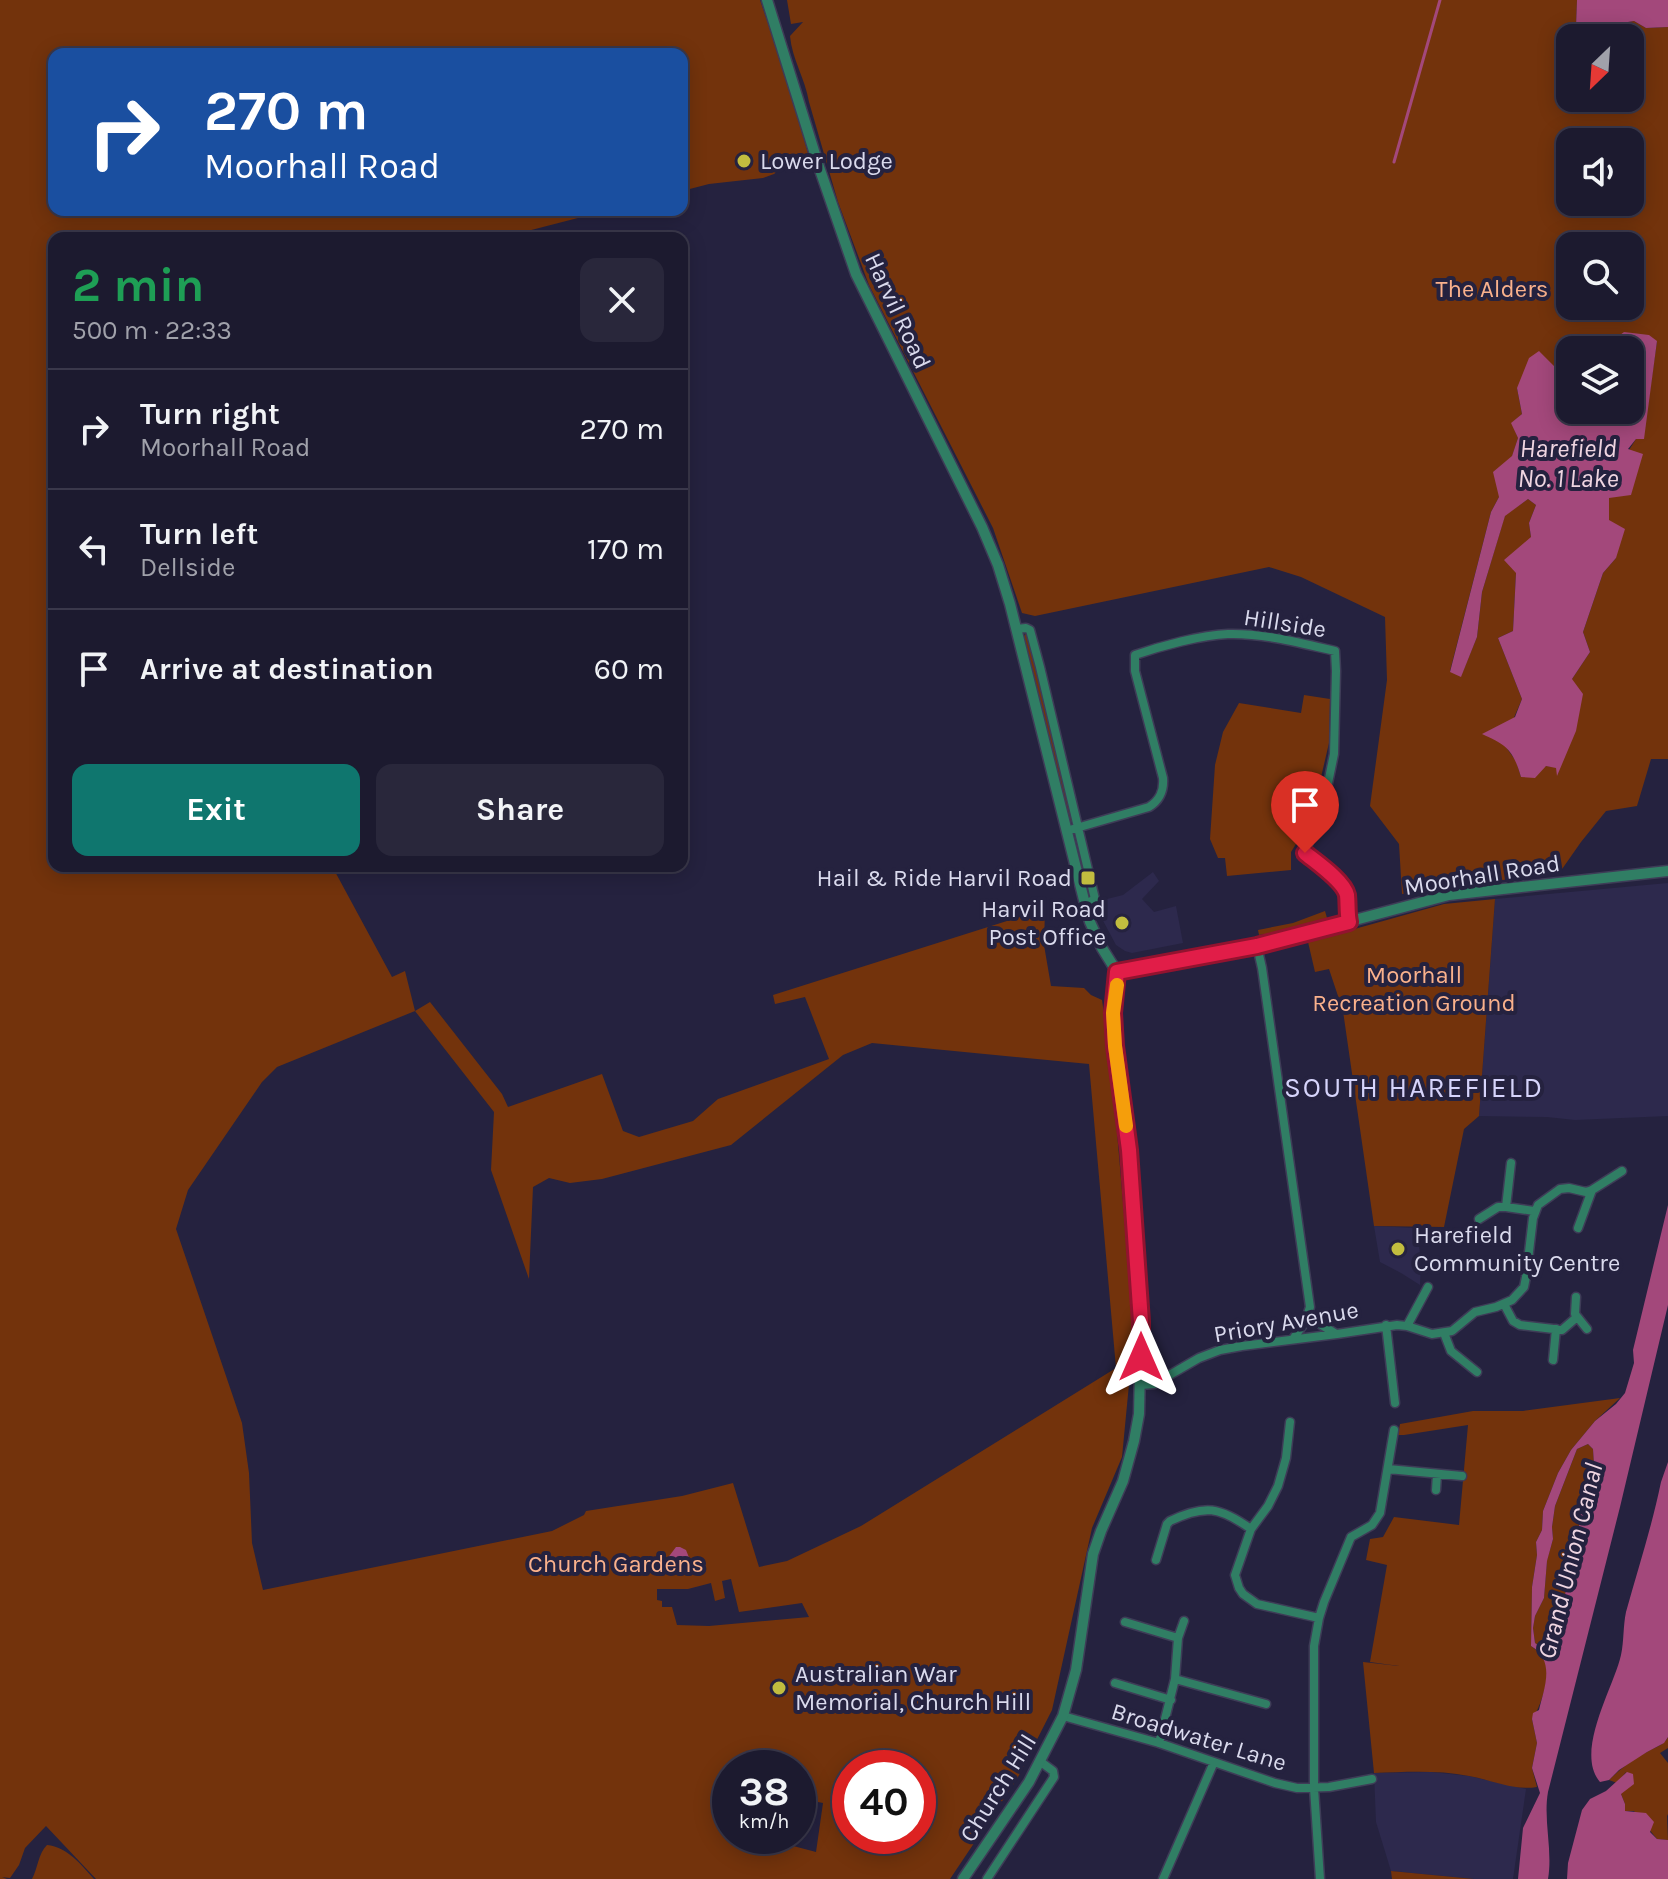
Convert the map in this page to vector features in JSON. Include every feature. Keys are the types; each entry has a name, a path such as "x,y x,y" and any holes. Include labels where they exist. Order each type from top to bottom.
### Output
{"street":[{"name":"Harvil Road","path":"767,0 856,274 998,565 1090,922 1117,972"},
{"name":"Harvil Road","path":"1016,629 1026,628 1032,633 1095,899 1085,904"},
{"name":"Hillside","path":"1078,827 1149,807 1157,801 1162,791 1163,778 1135,671 1135,655 1228,634 1335,651 1334,754 1326,793 1305,853 1346,891 1349,922"},
{"path":"1066,831 1078,827"},
{"name":"Moorhall Road","path":"1117,972 1257,946 1449,895 1668,871"},
{"path":"1257,946 1309,1312 1293,1339"},
{"path":"1117,972 1113,1013 1130,1152 1141,1322 1140,1385"},
{"path":"1506,1207 1511,1163"},
{"path":"1477,1372 1451,1351 1444,1333 1460,1326 1475,1312 1504,1304 1519,1295 1524,1287 1534,1211 1543,1200 1560,1189 1592,1190 1622,1171"},
{"path":"1578,1228 1592,1190"},
{"path":"1479,1219 1498,1207 1534,1211"},
{"path":"1407,1326 1428,1287"},
{"path":"1576,1297 1575,1314 1587,1329"},
{"path":"1504,1304 1513,1321 1520,1325 1565,1328 1577,1317"},
{"path":"1309,1312 1320,1324 1337,1334"},
{"path":"1386,1325 1395,1403"},
{"name":"Priory Avenue","path":"1140,1385 1154,1384 1195,1360 1220,1350 1386,1325 1407,1326 1432,1334 1444,1333"},
{"path":"1553,1360 1556,1329"},
{"name":"Church Hill","path":"963,1879 1041,1762 1063,1716 1076,1670 1093,1554 1129,1461 1139,1414 1140,1385"},
{"path":"1290,1422 1286,1458 1278,1486 1251,1529 1235,1575 1243,1594 1257,1604 1319,1618"},
{"path":"1320,1879 1314,1788 1314,1646 1319,1618 1351,1537 1372,1525 1380,1513 1394,1430"},
{"path":"1388,1469 1462,1476"},
{"path":"1436,1490 1437,1474"},
{"path":"1156,1560 1167,1524 1175,1518 1203,1509 1215,1509 1251,1529"},
{"path":"1159,1743 1171,1700 1178,1638 1184,1621"},
{"path":"1125,1622 1178,1638"},
{"path":"1175,1679 1266,1704"},
{"path":"1115,1683 1171,1700"},
{"name":"Broadwater Lane","path":"1063,1716 1159,1743 1297,1788 1372,1779"},
{"path":"987,1879 1054,1777 1049,1766 1041,1762"},
{"path":"1163,1879 1214,1762"}],"shaded area":[{"path":"1153,872 1159,881 1142,899 1154,912 1176,906 1183,943 1132,953 1125,951 1116,945 1100,915 1105,909 1103,900 1123,895"},
{"path":"1668,883 1668,1116 1575,1120 1479,1116 1495,899"},
{"path":"1374,1226 1416,1228 1421,1259 1420,1285 1380,1262"},
{"path":"1431,1772 1469,1776 1526,1789 1513,1879 1474,1879 1391,1871 1376,1822 1374,1773"}],"green space":[{"name":"Church Gardens","path":"0,0 760,0 791,90 810,161 800,169 788,163 763,178 688,189 688,48 48,48 48,216 586,216 523,232 48,232 48,872 335,872 392,977 405,971 415,1011 430,1002 502,1094 508,1107 602,1074 623,1131 639,1137 693,1121 718,1099 829,1059 805,997 775,1004 773,995 1045,909 1044,945 1051,986 1084,988 1102,1000 1111,1062 1137,1366 1130,1374 1122,1457 1092,1528 1052,1710 1017,1779 950,1879 96,1879 46,1826 25,1848 10,1878 2,1877 7,1879 0,1879","holes":["415,1011 494,1112 491,1170 529,1279 533,1187 549,1178 570,1183 602,1179 731,1145 843,1055 872,1043 1089,1064 1116,1368 861,1526 787,1561 759,1567 733,1483 682,1496 586,1511 584,1515 552,1531 263,1590 252,1543 249,1473 242,1423 176,1229 188,1190 262,1082 277,1067","731,1579 739,1612 802,1603 809,1617 709,1626 677,1625 672,1607 662,1607 662,1601 657,1600 657,1589 688,1589 711,1583 715,1601 725,1598 722,1581"]},
{"name":"The Alders","path":"787,0 1577,0 1576,24 1556,24 1556,112 1644,112 1644,27 1668,27 1668,759 1651,759 1637,806 1606,811 1560,872 1402,894 1399,844 1370,806 1387,680 1385,617 1301,577 1269,567 1035,616 1022,613 993,528 869,285 838,202 793,53 790,36 803,22 791,24","holes":["1556,336 1644,336 1644,342 1657,341 1643,439 1636,439 1632,445 1610,492 1609,521 1616,558 1603,573 1583,632 1590,652 1572,679 1558,774 1556,767 1546,766 1521,777 1516,761 1503,743 1522,699 1498,638 1513,631 1516,573 1531,537 1529,523 1536,505 1528,499 1505,515 1482,592 1477,637 1461,676 1450,671 1491,512 1518,438 1512,423 1522,414 1517,388 1556,364"]},
{"path":"1025,634 1031,644 1072,822 1024,637"},
{"path":"1304,695 1330,699 1329,743 1302,843 1296,844 1291,852 1291,870 1227,876 1225,858 1218,858 1210,839 1215,765 1223,732 1239,703 1301,713"},
{"name":"Moorhall Recreation Ground","path":"1495,899 1479,1116 1464,1129 1444,1227 1374,1226 1343,1011 1329,969 1315,972 1308,942 1444,904"},
{"path":"1325,911 1327,918 1259,935 1258,930 1293,923"},
{"path":"1620,1398 1595,1421 1571,1450 1543,1511 1542,1530 1536,1542 1531,1646 1543,1658 1547,1673 1543,1694 1532,1719 1537,1743 1532,1768 1537,1787 1511,1786 1446,1773 1374,1773 1363,1662 1399,1666 1370,1662 1387,1565 1366,1560 1370,1539 1383,1537 1394,1517 1459,1525 1468,1425 1398,1435 1400,1424 1473,1411 1523,1411"},
{"path":"1588,1444 1593,1449 1594,1465 1580,1499 1577,1540 1557,1631 1552,1645 1544,1649 1535,1643 1533,1628 1544,1598 1555,1506 1577,1449"},
{"path":"1668,1737 1668,1748 1660,1753 1668,1763 1668,1840 1657,1839 1634,1811 1625,1811 1621,1794 1626,1772 1617,1783 1609,1780"},
{"path":"47,1845 68,1853 94,1879 32,1879"},
{"path":"1391,1871 1474,1879 1392,1879"}],"water":[{"path":"1577,0 1668,0 1668,27 1646,28 1644,24 1634,21 1576,24"},
{"name":"Harefield No. 1 Lake","path":"1624,332 1649,335 1657,341 1644,439 1636,439 1628,449 1643,454 1631,495 1609,498 1609,520 1625,529 1616,558 1603,573 1583,632 1590,652 1572,679 1583,694 1576,731 1557,776 1556,768 1546,766 1535,778 1521,777 1508,750 1482,734 1515,717 1522,699 1498,638 1513,631 1516,573 1504,560 1531,537 1529,523 1536,505 1528,499 1505,516 1482,592 1477,637 1461,677 1450,672 1491,512 1499,497 1493,472 1512,456 1518,438 1511,423 1522,414 1517,388 1529,358 1539,351 1554,366 1556,364 1556,424 1644,424 1644,336 1619,336"},
{"path":"1668,1205 1668,1305 1548,1792 1548,1879 1518,1879 1523,1828 1540,1793 1532,1768 1537,1743 1532,1719 1533,1713 1539,1710 1546,1667 1539,1652 1531,1646 1536,1542 1542,1530 1543,1511 1571,1450 1595,1421 1625,1393 1634,1363 1633,1350","holes":["1588,1444 1593,1449 1594,1465 1580,1499 1577,1540 1557,1631 1552,1645 1544,1649 1535,1643 1533,1628 1544,1598 1555,1506 1577,1449"]},
{"path":"1668,1462 1668,1737 1664,1743 1619,1770 1609,1780 1600,1782 1593,1769 1593,1737 1621,1655 1626,1612"},
{"path":"676,1547 686,1550 690,1560 669,1569 664,1563"},
{"path":"1627,1772 1633,1774 1634,1784 1621,1794 1625,1811 1646,1813 1654,1822 1650,1832 1657,1839 1668,1840 1668,1879 1567,1879 1568,1863 1582,1810 1590,1799 1606,1791"}],"waterway":[{"path":"1394,162 1440,0"}],"slow traffic":[{"path":"1117,985 1113,1013 1115,1046 1126,1126"}],"place":[{"name":"Lower Lodge","path":"744,161"},
{"name":"Hail & Ride Harvil Road","path":"1088,878"},
{"name":"Harvil Road Post Office","path":"1122,923"},
{"name":"Harefield Community Centre","path":"1398,1249"},
{"name":"Australian War Memorial, Church Hill","path":"779,1688"}],"district":[{"name":"SOUTH HAREFIELD","path":"1414,1087"}],"route":[{"path":"1141,1357 1129,1150 1115,1046 1113,1013 1117,972 1257,946 1349,922 1346,891 1305,853"}],"water label":[{"name":"Grand Union Canal","path":"1570,1561"}]}
